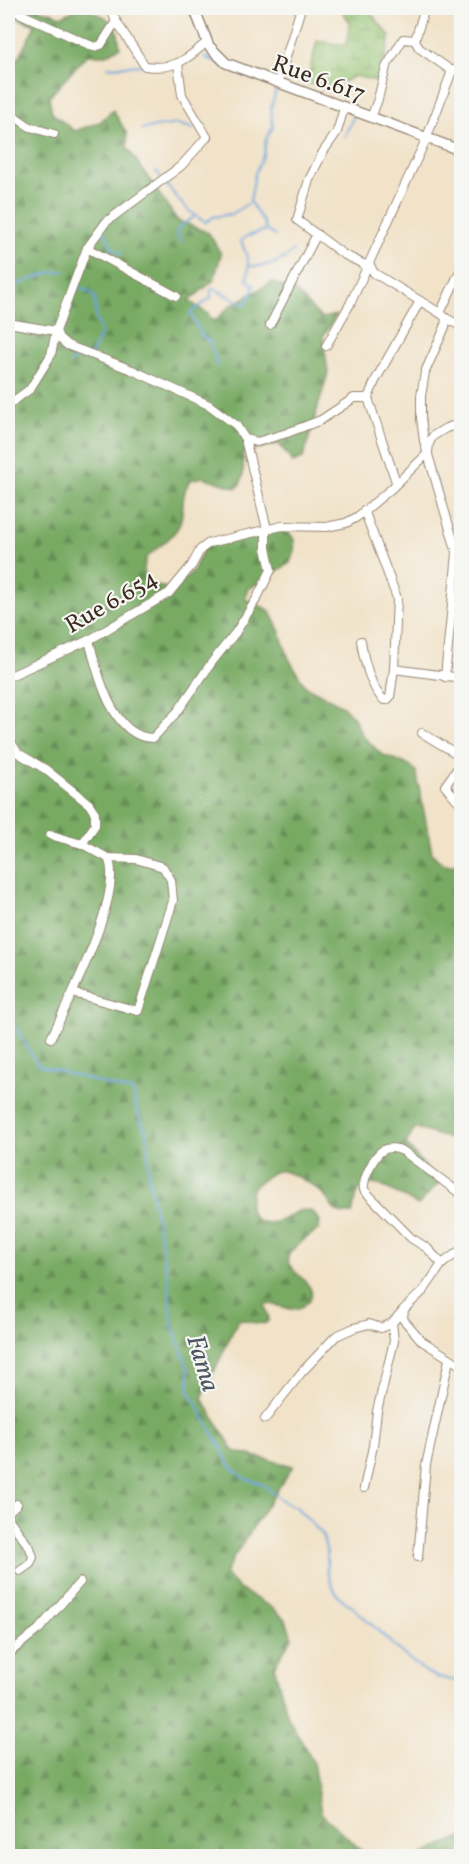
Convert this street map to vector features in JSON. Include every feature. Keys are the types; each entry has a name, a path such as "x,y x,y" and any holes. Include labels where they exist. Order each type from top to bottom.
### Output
{"street":[{"path":"8,8 94,46 101,45 116,21"},
{"path":"110,8 145,66 158,68 178,63 207,42"},
{"name":"Rue 6.617","path":"194,8 207,42 215,54 226,63 462,151"},
{"path":"278,82 301,8"},
{"path":"425,8 415,40 419,48 452,70"},
{"path":"371,118 386,68 404,39 415,40"},
{"path":"8,405 30,389 51,355 56,331 87,248 106,222 181,166 207,137 182,95 178,63"},
{"path":"326,346 350,304 427,137 452,70 462,66"},
{"path":"344,108 338,132 323,152 309,180 297,220 343,254 365,266 369,263"},
{"path":"8,121 17,118 30,127 54,134"},
{"path":"270,325 316,234"},
{"path":"87,248 176,296"},
{"path":"369,263 374,273 462,327"},
{"path":"444,677 459,547 428,453 421,418 421,396 426,372 445,327 443,315 462,267"},
{"path":"396,483 368,398 375,381 420,301"},
{"path":"8,323 56,331"},
{"path":"56,331 59,339 67,345 132,370 209,405 236,425 245,439 267,530 266,548 271,570 257,598 236,632 178,711 153,738 143,738 124,724 108,702 89,640"},
{"path":"245,439 257,441 287,433 321,420 354,398 368,398"},
{"name":"Rue 6.654","path":"8,677 89,640 169,593 206,544 290,525 320,527 341,525 353,519 428,453 429,442 433,436 446,428 462,423"},
{"path":"361,641 363,659 378,695 384,700 390,697 394,669 397,598 364,510"},
{"path":"394,669 462,678"},
{"path":"422,733 462,757"},
{"path":"8,738 18,753 45,769 89,804 95,813 95,825 82,844"},
{"path":"462,762 444,786 462,805"},
{"path":"50,835 82,844 108,858 136,859 163,867 171,880 173,901 138,1011 73,993"},
{"path":"51,1038 73,993 104,912 110,888 111,864 108,858"},
{"path":"442,1264 427,1248 411,1238 364,1190 364,1182 379,1154 384,1149 393,1148 403,1151 462,1195"},
{"path":"265,1419 301,1373 336,1336 369,1324 381,1328 392,1323 424,1290 442,1264 462,1249"},
{"path":"404,1309 403,1319 411,1331 449,1360 462,1366"},
{"path":"364,1488 373,1446 377,1411 394,1341 392,1323"},
{"path":"418,1557 426,1465 449,1360"},
{"path":"8,1512 17,1504"},
{"path":"8,1518 30,1548 33,1557 30,1564 20,1571"},
{"path":"8,1654 39,1629 80,1582"}],"green space":[{"path":"8,8 36,8 62,16 84,8 105,17 117,28 120,47 106,55 87,55 49,97 52,113 75,131 100,122 113,110 127,134 127,147 177,220 209,233 221,254 214,280 189,301 208,314 214,322 230,306 272,282 295,291 321,318 337,315 323,336 328,373 303,458 293,462 279,444 243,454 243,477 236,488 203,477 191,480 185,490 178,528 146,558 144,573 154,585 174,588 193,571 205,546 266,532 276,531 290,534 294,540 294,550 290,563 247,590 245,599 269,610 289,659 305,686 343,706 354,718 362,735 381,754 411,766 416,771 432,853 445,864 461,861 462,1113 457,1119 461,1124 462,1143 415,1128 406,1144 439,1183 418,1205 382,1186 367,1184 358,1193 352,1214 340,1213 314,1187 282,1171 271,1174 253,1187 250,1210 256,1220 270,1223 305,1210 313,1213 320,1221 319,1229 297,1246 288,1257 288,1263 308,1284 311,1296 307,1303 296,1309 266,1304 269,1319 266,1323 258,1324 238,1320 202,1398 234,1451 293,1466 225,1574 239,1589 271,1607 286,1620 292,1638 274,1666 288,1717 313,1762 321,1813 362,1851 382,1856 8,1856 8,60 18,59 35,25 8,14"},
{"path":"340,8 368,8 390,36 380,82 355,76 327,90 307,83 317,41 346,45 350,22"},
{"path":"461,1837 461,1856 419,1856"}],"waterway":[{"path":"165,182 188,210 206,222 213,217 232,214 250,202 255,173 264,154 266,139 273,127 271,109 277,86 231,70 205,57"},
{"path":"108,67 143,65"},
{"path":"344,138 355,113"},
{"path":"142,129 177,124 194,129"},
{"path":"156,171 161,177"},
{"path":"250,202 266,230 275,236"},
{"path":"181,242 177,233 178,228 195,216"},
{"path":"104,230 112,248 122,254"},
{"path":"218,367 210,342 202,336 190,313 211,298 213,288 245,305 254,285 247,280 248,260 241,241 245,237 266,230"},
{"path":"249,266 273,263 284,259 293,251"},
{"path":"8,288 49,273 65,271"},
{"path":"71,363 73,359 90,358 101,332 92,293 76,286"},
{"name":"Fama","path":"8,1015 38,1065 133,1092 136,1109 147,1134 149,1179 168,1279 172,1325 189,1371 189,1391 228,1463 243,1478 262,1484 284,1502 296,1507 322,1534 327,1552 327,1571 338,1596 426,1672 437,1677 462,1682"}]}
